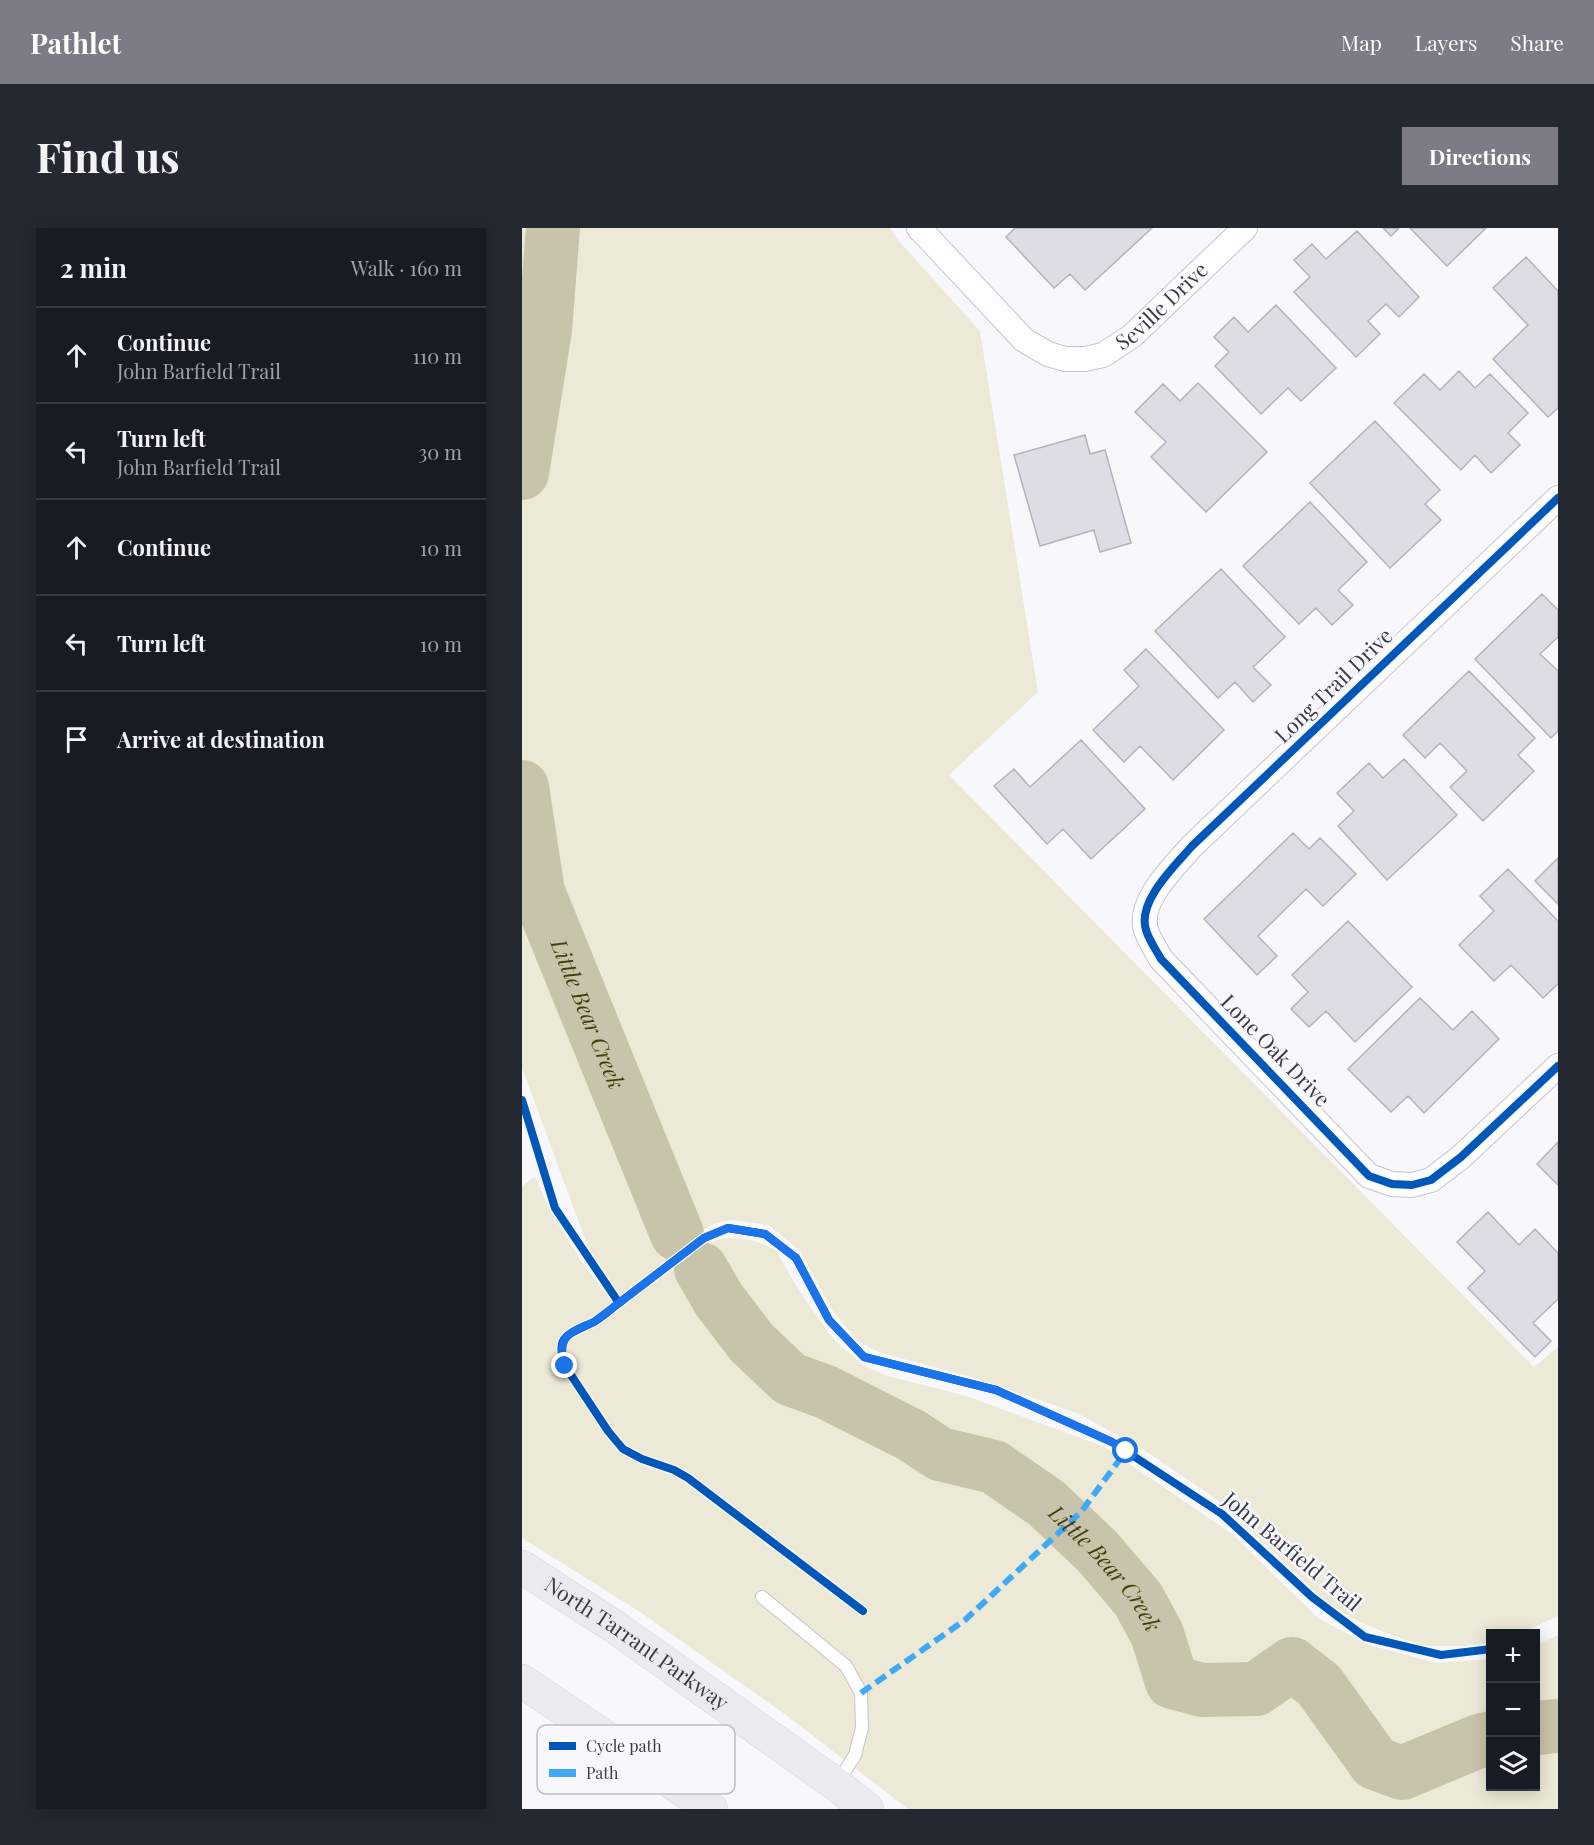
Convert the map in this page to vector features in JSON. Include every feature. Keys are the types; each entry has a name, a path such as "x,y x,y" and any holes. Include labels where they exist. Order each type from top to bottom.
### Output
{"main road":[{"name":"North Tarrant Parkway","path":"522,1567 615,1628 837,1785 867,1809"},
{"path":"522,1681 587,1725"},
{"path":"689,1794 711,1809"}],"street":[{"name":"Seville Drive","path":"919,228 1024,340 1048,354 1065,359 1085,359 1103,355 1132,336 1245,228"},
{"name":"Long Trail Drive","path":"1146,908 1156,888 1192,846 1558,498"},
{"name":"Lone Oak Drive","path":"1146,908 1145,929 1161,959 1369,1176 1392,1184 1412,1185 1431,1180 1461,1157 1558,1066"}],"lane":[{"path":"762,1597 846,1666 861,1693 862,1728 855,1755 837,1785"}],"shaded area":[{"path":"522,228 890,228 898,240 980,331 1038,692 949,775 1534,1367 1558,1347 1558,1616 1530,1629 1486,1629 1486,1643 1465,1646 1423,1646 1351,1618 1324,1600 1215,1498 1144,1450 1077,1413 975,1378 881,1353 858,1341 834,1313 800,1251 769,1225 731,1220 713,1224 698,1234 708,1245 720,1239 731,1238 752,1240 775,1249 800,1292 833,1339 863,1365 884,1375 966,1396 1105,1447 1232,1534 1318,1618 1369,1645 1437,1663 1486,1659 1486,1791 1540,1791 1540,1643 1558,1635 1558,1809 908,1809 786,1715 640,1612 522,1538 522,1186 535,1177 548,1206 578,1256 605,1293 522,1068"}],"building":[{"path":"1015,228 1152,228 1085,290 1070,274 1054,288 1006,237"},
{"path":"1383,228 1399,228 1391,236"},
{"path":"1410,228 1486,228 1447,266"},
{"path":"1357,231 1419,297 1399,317 1386,304 1368,321 1380,334 1356,357 1294,292 1310,277 1294,260 1312,244 1326,259"},
{"path":"1526,257 1558,291 1558,408 1548,417 1493,359 1528,325 1493,288"},
{"path":"1276,305 1336,368 1301,401 1288,388 1261,414 1215,366 1229,352 1214,337 1234,317 1248,332"},
{"path":"1459,371 1475,388 1490,374 1528,413 1508,433 1520,445 1491,473 1475,455 1461,470 1394,403 1424,374 1440,390"},
{"path":"1198,383 1267,452 1206,512 1151,457 1166,442 1135,412 1163,384 1180,401"},
{"path":"1375,421 1440,490 1425,504 1441,520 1390,568 1310,483"},
{"path":"1085,435 1090,454 1105,450 1131,543 1100,552 1094,530 1040,546 1014,455"},
{"path":"1310,502 1367,562 1338,590 1353,605 1332,625 1316,608 1299,624 1243,566"},
{"path":"1221,569 1285,637 1253,667 1271,685 1253,702 1235,682 1218,698 1155,631"},
{"path":"1542,594 1558,610 1558,637 1540,654 1558,671 1558,731 1551,738 1475,659"},
{"path":"1146,649 1224,730 1173,780 1140,746 1124,762 1093,730 1139,686 1124,670"},
{"path":"1469,671 1535,738 1518,755 1534,771 1483,821 1450,787 1467,771 1440,743 1425,758 1403,735"},
{"path":"1081,740 1145,809 1091,859 1063,829 1047,844 994,786 1014,769 1030,787"},
{"path":"1404,759 1457,815 1387,880 1338,826 1354,811 1337,793 1369,763 1383,778"},
{"path":"1293,833 1309,849 1320,838 1356,874 1323,906 1306,889 1258,936 1277,956 1257,975 1204,919"},
{"path":"1558,858 1558,904 1535,881"},
{"path":"1508,869 1558,921 1558,984 1543,998 1511,965 1494,981 1459,945 1494,911 1480,896"},
{"path":"1348,921 1412,987 1355,1042 1326,1011 1309,1027 1291,1009 1308,992 1292,975"},
{"path":"1420,998 1453,1030 1472,1011 1499,1039 1424,1113 1408,1096 1391,1112 1348,1069"},
{"path":"1558,1142 1558,1185 1537,1164"},
{"path":"1488,1212 1519,1245 1535,1229 1558,1253 1558,1299 1533,1323 1551,1341 1535,1357 1468,1288 1485,1271 1457,1242"}],"waterway":[{"name":"Little Bear Creek","path":"522,473 545,330 553,228"},
{"path":"522,348 544,336"},
{"name":"Little Bear Creek","path":"522,787 538,892 677,1234"},
{"path":"522,862 533,856"},
{"name":"Little Bear Creek","path":"701,1269 719,1300 752,1343 790,1379 826,1392 911,1435 940,1454 994,1467 1046,1503 1097,1551 1138,1599 1157,1634 1172,1682 1202,1690 1256,1689 1292,1664 1319,1685 1375,1763 1402,1773 1486,1739"},
{"name":"Little Bear Creek","path":"1540,1728 1558,1726"}],"marked path":[{"path":"861,1693 965,1620 1081,1512 1126,1451"}],"cycle path":[{"path":"1558,498 1192,846 1159,885 1147,907 1145,919 1147,934 1161,959 1369,1176 1392,1184 1412,1185 1431,1180 1461,1157 1558,1066"},
{"name":"John Barfield Trail","path":"522,1100 555,1208 619,1303 704,1238 728,1228 765,1234 796,1258 829,1320 864,1357 996,1390 1112,1442 1222,1514 1312,1597 1365,1637 1441,1655 1486,1650"},
{"path":"619,1303 596,1321 570,1333 561,1348 565,1366 608,1431 623,1449 688,1478 863,1611"}],"route":[{"path":"565,1366 561,1355 563,1340 573,1330 594,1322 704,1238 728,1228 765,1234 796,1258 829,1320 864,1357 996,1390 1112,1442 1126,1451"}]}
